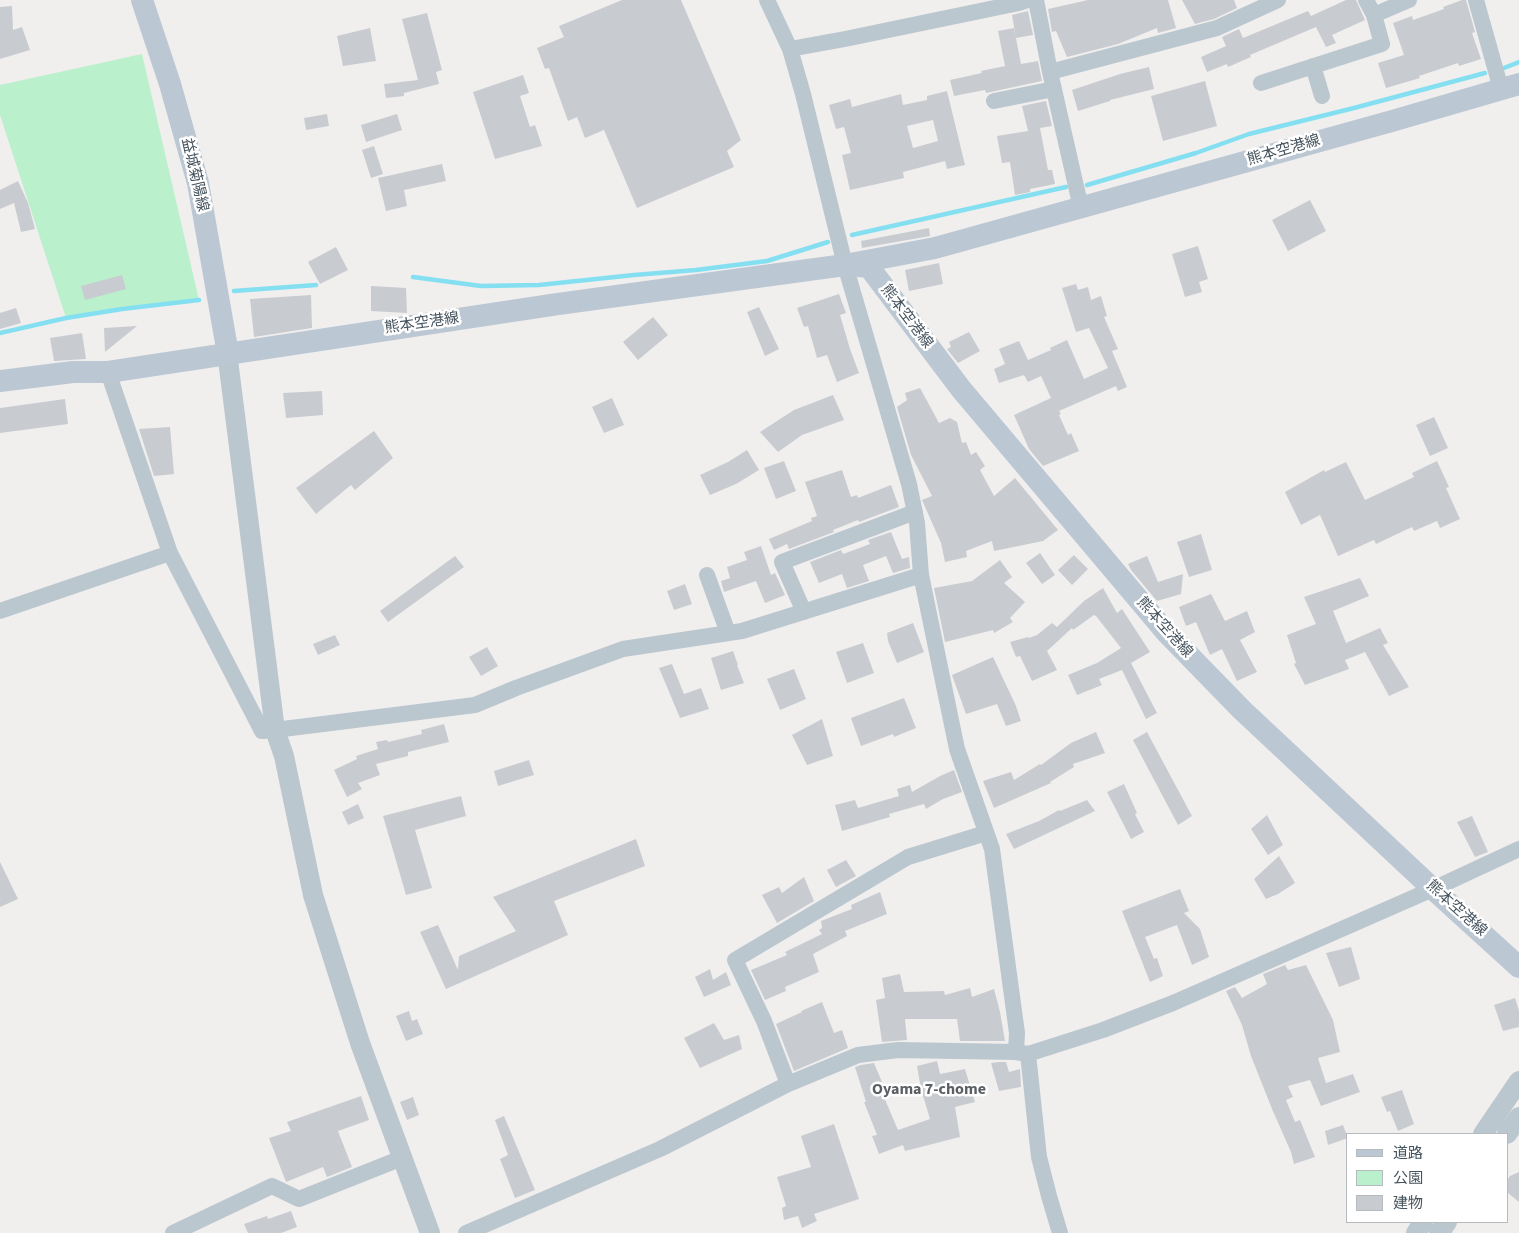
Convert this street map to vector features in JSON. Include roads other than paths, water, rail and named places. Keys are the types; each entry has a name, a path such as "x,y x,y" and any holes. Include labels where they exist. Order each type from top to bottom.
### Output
{"main road":[{"name":"益城菊陽線","path":"142,0 170,84 198,183 228,357"},
{"name":"熊本空港線","path":"0,382 73,372 108,372 228,357 558,304 845,264 935,248 1510,87"},
{"name":"熊本空港線","path":"845,264 869,267 961,389 1166,632 1242,710 1519,967"}],"street":[{"path":"767,0 790,49 806,103 845,264 909,484 915,512 921,575 956,749 992,849 1017,1033 1039,1157 1060,1233"},
{"path":"790,49 1028,0"},
{"path":"1036,0 1050,72 1081,208"},
{"path":"1050,72 1217,28 1278,0"},
{"path":"1261,83 1382,44 1374,15 1366,0"},
{"path":"1374,15 1409,0"},
{"path":"1476,0 1510,87"},
{"path":"1313,66 1322,96"},
{"path":"994,101 1054,89"},
{"path":"228,357 275,730 284,756 313,895 360,1044 430,1233"},
{"path":"108,372 170,553 262,731 475,705 623,649 742,630 921,575"},
{"path":"804,612 782,562 915,512"},
{"path":"0,611 170,553"},
{"path":"708,575 728,633"},
{"path":"788,1084 764,1021 735,960 908,857 986,833"},
{"path":"466,1233 660,1149 788,1084 858,1055 898,1050 1022,1053 1103,1030 1173,1003 1433,889 1519,848"},
{"path":"1484,1133 1519,1082"},
{"path":"1508,1133 1519,1117"},
{"path":"174,1233 272,1186 299,1199 402,1158"}],"waterway":[{"path":"1504,68 1519,62"},
{"path":"1087,185 1196,153 1249,134 1485,73"},
{"path":"852,235 1066,187"},
{"path":"413,277 481,286 539,285 696,270 767,261 828,242"},
{"path":"234,291 316,285"},
{"path":"0,333 66,318 199,300"}],"district":[{"name":"Oyama 7-chome","path":"929,1090"}]}
